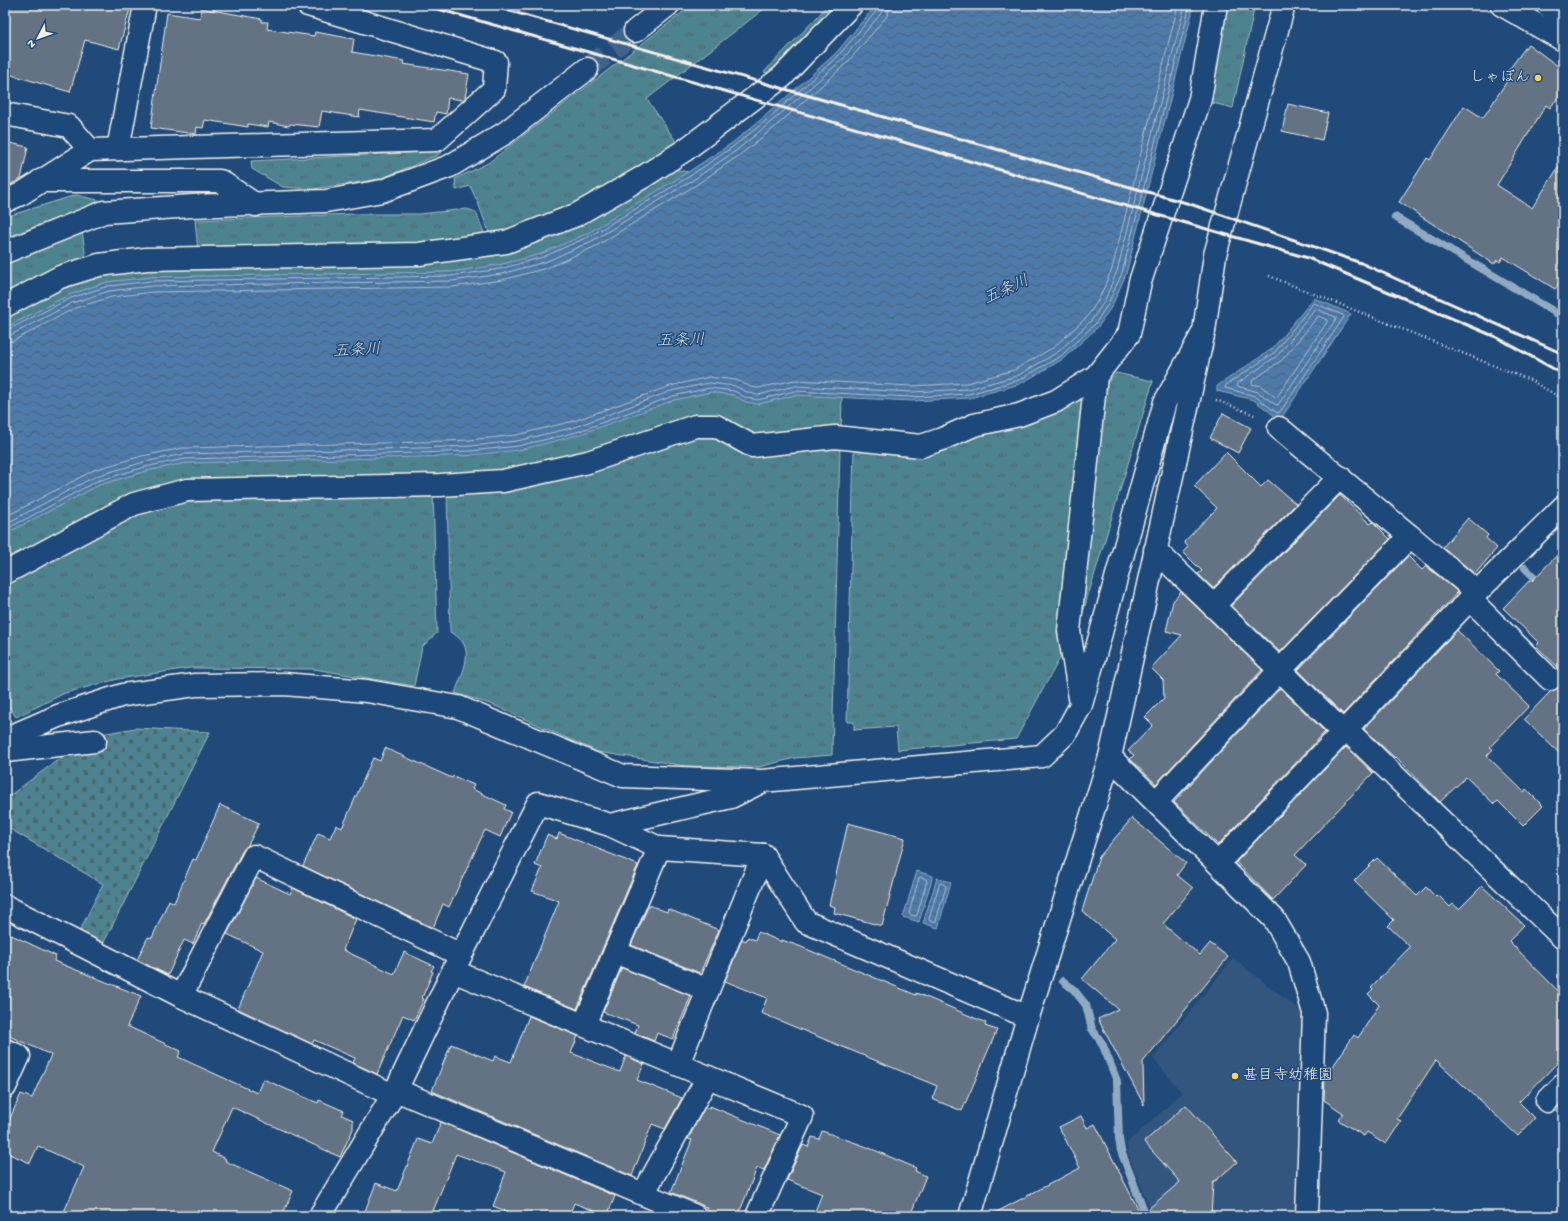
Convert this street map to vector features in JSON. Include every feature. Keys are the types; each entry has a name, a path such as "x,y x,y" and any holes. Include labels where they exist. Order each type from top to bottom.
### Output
{"street":[{"path":"118,150 145,5"},
{"path":"10,194 40,181 90,150 437,140 494,89 496,62 308,5"},
{"path":"635,31 668,5"},
{"path":"5,306 60,277 99,265 146,259 419,254 506,242 576,215 643,177 685,150 782,77 851,5"},
{"path":"5,573 134,504 187,490 440,485 503,481 588,462 695,426 716,426 752,446 835,437 921,446 974,425 1019,415 1056,401 1096,376 1129,334 1140,282 1200,99 1216,5"},
{"path":"970,1216 1028,1017 1110,757 1204,331 1214,255 1284,5"},
{"path":"1502,5 1562,40"},
{"path":"1547,5 1554,11 1562,40"},
{"path":"5,252 104,212 192,206 256,205 326,201 382,191 450,166 505,133 587,69"},
{"path":"5,114 69,126 90,150"},
{"path":"40,181 220,181 256,205"},
{"path":"5,741 14,735 58,716 123,695 194,685 284,684 367,691 458,707 622,776 762,781 1042,756 1065,734 1081,705 1165,402 1204,331"},
{"path":"1081,705 1069,631 1096,376"},
{"path":"1280,428 1340,476 1410,536 1474,595 1550,679"},
{"path":"1213,606 1340,476"},
{"path":"1218,863 1474,595 1563,507"},
{"path":"1156,802 1280,670 1410,536"},
{"path":"1155,550 1563,938"},
{"path":"5,751 95,741"},
{"path":"1110,757 1274,919 1299,962 1314,1013 1307,1216"},
{"path":"610,826 731,797 762,781"},
{"path":"320,1216 395,1093 457,963 538,803 610,826 659,848 763,855"},
{"path":"584,1025 659,848"},
{"path":"763,855 806,922 1028,1017"},
{"path":"678,1064 763,855"},
{"path":"181,996 254,856 457,963 584,1025 802,1116 757,1216"},
{"path":"5,906 181,996 395,1093 696,1216"},
{"path":"615,952 708,990"},
{"path":"5,1050 19,1056 5,1088"},
{"path":"643,1194 708,1077"},
{"path":"1547,1101 1563,1085"}],"path":[{"path":"1269,276 1530,380 1563,399"},
{"path":"1216,400 1251,412 1280,428"}],"shaded area":[{"name":"甚目寺幼稚園","path":"1233,958 1305,1014 1297,1216 1153,1216 1128,1153 1127,1143 1182,1093 1153,1058"}],"green space":[{"path":"692,5 769,5 647,99 677,143 571,210 491,238 470,186 456,190 455,179 488,163"},
{"path":"827,5 842,5 774,75 764,72 820,14"},
{"path":"1221,5 1255,5 1233,108 1204,101"},
{"path":"443,151 438,155 380,179 313,189 283,187 252,169 251,161"},
{"path":"670,168 688,172 598,228 541,254 508,263 451,272 152,277 107,282 69,295 5,328 5,317 64,287 96,276 149,267 495,251"},
{"path":"76,195 102,201 5,238 5,217"},
{"path":"467,209 476,212 486,238 416,249 198,252 195,220 355,214 419,214"},
{"path":"82,231 86,259 5,297 5,265"},
{"path":"1116,373 1153,381 1075,639 1102,389"},
{"path":"1086,391 1061,656 1016,739 898,750 896,727 854,730 854,722 847,722 854,449 923,454"},
{"path":"710,392 733,395 746,401 758,404 795,395 842,397 841,435 754,440 719,420 511,473 182,485 5,561 5,534 99,485 146,471 185,463 471,455 674,400"},
{"path":"713,432 752,454 840,449 832,755 795,758 759,767 686,766 598,752 493,705 455,693 464,667 466,651 464,644 459,638 450,632 447,492"},
{"path":"433,489 437,633 422,647 414,686 314,669 190,668 118,679 65,693 16,717 5,701 5,581 139,512 190,502"},
{"path":"135,728 210,732 101,948 77,936 103,884 5,826 5,799 90,736"}],"water":[{"name":"五条川","path":"876,5 1194,5 1126,274 1112,306 1098,327 1063,359 1020,384 970,398 912,401 795,395 758,404 746,402 733,395 710,392 674,400 578,435 519,450 471,455 420,457 185,463 146,471 99,485 5,534 5,328 69,295 107,282 152,277 451,272 499,265 541,254 588,233 688,172 732,143 836,53"},
{"path":"1314,298 1351,314 1280,420 1254,400 1217,391 1217,386 1272,349"},
{"path":"917,871 933,876 919,922 903,917"},
{"path":"937,878 951,882 938,928 923,923"}],"building":[{"path":"5,5 131,5 119,49 85,40 70,92 5,73"},
{"path":"201,8 262,19 262,22 268,22 267,29 314,36 315,32 354,39 352,52 404,61 403,64 469,74 465,98 463,100 448,98 446,114 436,112 434,122 360,110 359,117 322,111 319,127 290,124 289,126 269,122 268,127 248,124 248,127 205,120 203,128 197,127 196,134 151,128 167,13 200,18"},
{"path":"1528,44 1563,70 1563,91 1550,108 1546,105 1497,185 1532,208 1563,160 1563,278 1555,289 1503,257 1500,262 1497,260 1494,264 1399,202 1427,158 1430,160 1464,106 1483,118 1509,78 1505,75"},
{"path":"1288,104 1328,113 1322,140 1282,131"},
{"path":"5,142 28,147 21,179 5,187"},
{"path":"1223,413 1251,428 1238,453 1210,438"},
{"path":"1226,452 1261,487 1268,480 1296,504 1213,588 1198,574 1202,571 1183,552 1188,547 1184,542 1217,508 1194,486"},
{"path":"1340,495 1370,524 1373,522 1390,539 1280,652 1231,606"},
{"path":"1468,518 1488,535 1486,538 1497,548 1475,574 1443,547"},
{"path":"1563,549 1563,672 1536,646 1539,643 1503,608"},
{"path":"1408,556 1422,570 1426,566 1458,592 1343,714 1298,670"},
{"path":"1181,592 1262,670 1156,784 1130,759 1134,755 1128,751 1153,725 1145,717 1164,698 1163,680 1151,668 1182,635 1166,631 1173,601"},
{"path":"1457,630 1499,671 1496,674 1529,706 1490,747 1493,749 1487,756 1524,792 1526,789 1543,806 1523,826 1498,801 1494,804 1466,777 1440,802 1396,757 1395,758 1364,729"},
{"path":"1562,679 1563,757 1524,719 1551,691 1559,688"},
{"path":"1280,688 1325,732 1218,845 1174,802"},
{"path":"1346,747 1373,773 1295,855 1306,865 1273,900 1236,862"},
{"path":"385,748 452,778 453,776 474,785 472,789 506,805 504,809 511,812 500,837 485,830 449,907 443,904 433,928 303,866 318,833 330,838 336,825 342,828 373,758 380,761"},
{"path":"220,805 259,823 204,924 202,923 193,944 184,940 168,975 137,960 148,937 152,938 169,900 174,903 193,859 196,860"},
{"path":"1132,818 1186,863 1177,875 1193,888 1163,924 1200,955 1210,943 1228,957 1143,1062 1144,1105 1098,1019 1118,1009 1082,979 1115,939 1082,911 1099,857"},
{"path":"848,823 905,838 882,926 834,913 835,907 829,905"},
{"path":"559,833 638,865 577,1009 524,987 559,901 532,891 542,868 535,865 547,835 557,839"},
{"path":"1377,858 1417,896 1426,887 1436,897 1438,895 1450,907 1453,904 1459,909 1482,886 1524,925 1509,941 1563,996 1563,1057 1519,1102 1535,1118 1518,1136 1436,1060 1397,1119 1401,1121 1386,1144 1367,1132 1364,1136 1338,1120 1343,1113 1324,1100 1325,1078 1354,1035 1358,1038 1379,1005 1368,994 1373,989 1371,987 1410,947 1388,926 1394,920 1354,881"},
{"path":"256,878 290,894 293,888 356,919 343,950 394,974 404,952 434,966 422,998 424,999 414,1020 403,1015 377,1074 353,1063 355,1058 314,1040 312,1044 238,1009 263,951 227,934"},
{"path":"649,905 667,912 668,909 719,930 700,973 631,945"},
{"path":"5,932 56,956 54,961 141,996 127,1026 181,1051 178,1057 257,1093 263,1079 318,1103 319,1100 344,1111 342,1115 353,1120 353,1129 340,1157 232,1107 212,1152 226,1159 225,1161 293,1191 282,1216 62,1216 84,1167 38,1146 30,1163 5,1152 5,1129 21,1094 32,1098 51,1055 5,1034"},
{"path":"758,932 782,942 782,940 799,946 916,995 916,993 938,1002 986,1023 985,1026 997,1030 962,1111 932,1099 937,1086 761,1013 767,998 725,981 742,939 746,941 748,937 755,940"},
{"path":"622,968 691,996 673,1039 657,1033 654,1041 635,1033 638,1025 603,1012"},
{"path":"529,1016 578,1036 571,1053 620,1072 626,1056 644,1064 637,1080 682,1098 665,1129 652,1124 632,1176 432,1091 451,1044 493,1061 495,1056 511,1062"},
{"path":"1186,1105 1237,1162 1213,1183 1211,1216 989,1216 1080,1168 1059,1127 1081,1116 1087,1128 1095,1124 1141,1215 1180,1182 1144,1142"},
{"path":"710,1106 780,1135 764,1170 757,1168 738,1216 721,1216 706,1210 707,1208 700,1204 671,1192 692,1140 688,1139 705,1107 709,1109"},
{"path":"441,1122 615,1196 607,1216 574,1203 569,1216 518,1216 493,1206 506,1172 456,1154 431,1216 363,1216 376,1183 397,1191 418,1139 432,1144"},
{"path":"822,1131 867,1147 916,1168 915,1171 926,1176 910,1216 813,1216 822,1194 787,1180 803,1145 808,1147 812,1137 819,1139"}],"waterway":[{"path":"1395,217 1563,317"},
{"path":"1525,568 1542,585"},
{"path":"1342,717 1364,695"},
{"path":"1063,981 1074,990 1086,1005 1092,1029 1102,1043 1117,1081 1119,1139 1121,1151 1146,1216"}],"tunnel":[{"path":"587,69 635,31"}],"railway":[{"path":"424,5 1308,258 1496,337 1563,374"},
{"path":"489,5 1190,204 1361,263 1563,354"}],"place":[{"name":"しゃぼん","path":"1538,78"},
{"name":"甚目寺幼稚園","path":"1235,1076"}]}
